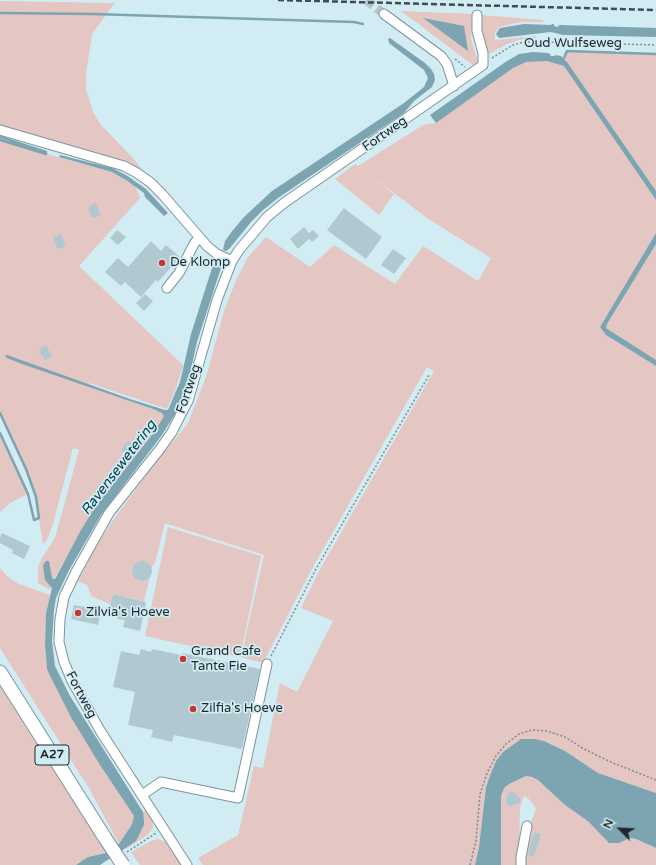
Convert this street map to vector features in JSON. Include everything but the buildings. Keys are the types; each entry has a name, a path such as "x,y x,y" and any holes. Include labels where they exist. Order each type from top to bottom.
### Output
{"highway":[{"name":"A27","path":"0,672 123,865"}],"street":[{"path":"384,14 440,56 447,64 454,86 483,65 483,53 477,31 477,15"},
{"name":"Fortweg","path":"187,865 101,732 72,681 64,662 59,642 61,607 64,597 76,572 109,513 172,432 192,388 217,300 232,261 249,238 267,217 284,203 454,86"},
{"path":"0,130 124,166 138,173 162,194 208,247 217,254 232,261"},
{"path":"167,288 179,273 194,244 200,237"},
{"path":"142,795 161,782 238,798 267,664"},
{"path":"521,865 521,857 527,826"}],"path":[{"name":"Oud Wulfseweg","path":"483,65 504,50 513,45 524,42 656,45"},
{"path":"267,664 316,569 429,375"},
{"path":"470,865 476,841 480,794 487,773 496,756 506,744 520,734 532,730 548,731 565,737 584,749 613,763 656,780"},
{"path":"127,852 162,828"}],"shaded area":[{"path":"0,1 115,3 92,34 86,74 86,89 93,112 101,125 131,156 158,188 97,154 0,125"},
{"path":"401,11 473,14 471,39 478,62 473,65"},
{"path":"482,15 542,20 543,22 520,22 499,27 495,33 495,40 536,36 536,38 519,40 507,44 487,55 481,31"},
{"path":"567,51 656,54 656,191 564,58"},
{"path":"548,61 564,66 656,200 656,233 600,327 606,335 656,366 656,793 598,773 565,751 544,741 521,739 503,752 496,761 491,773 486,787 479,847 475,865 203,865 198,858 238,835 254,766 263,768 280,683 297,692 333,621 301,608 319,571 434,371 427,367 313,567 263,663 241,657 264,555 165,523 144,601 113,594 110,604 91,596 87,585 78,581 97,545 111,523 150,470 188,423 206,377 224,311 237,278 248,257 266,237 310,267 334,245 395,284 423,246 478,281 491,258 427,218 365,171 394,194 379,215 335,179 355,164 358,166 423,125 436,123 513,67 526,62"},
{"path":"0,140 112,172 135,186 140,198 79,266 183,365 176,389 167,409 89,383 88,386 163,413 164,417 144,446 94,509 54,579 52,577 49,563 51,590 38,583 38,567 55,538 79,450 73,448 53,524 47,540 43,544 34,489 0,413"},
{"path":"656,244 656,360 606,328"},
{"path":"0,432 28,494 10,503 0,512"},
{"path":"168,527 261,556 240,657 145,636"},
{"path":"0,568 8,577 19,584 50,595 46,613 45,644 47,669 59,694 100,765 134,816 132,823 119,844 90,790 0,648"},
{"path":"0,683 109,851 88,857 76,865 0,865"},
{"path":"526,776 538,780 565,805 619,843 630,838 636,839 656,848 656,865 524,865 531,823 536,808 528,798 524,796 520,808 519,865 501,865 502,793 505,787"},
{"path":"147,809 152,817 153,828 146,836 126,849 125,848 136,841 144,825 143,812"},
{"path":"158,839 167,842 182,865 140,865 131,852 151,841"}],"water":[{"path":"423,18 464,26 468,51"},
{"path":"524,24 554,24 554,26 558,27 559,25 656,28 656,37 563,35 551,32 499,38 496,34 500,28"},
{"path":"390,38 431,69 435,80 432,87 414,101 404,113 278,198 251,222 230,248 226,251 223,250 225,241 233,230 244,217 272,191 404,103 424,87 428,78 424,70 389,43 388,39"},
{"path":"533,52 548,53 551,56 561,56 567,62 656,191 656,200 564,66 547,61 526,62 513,68 436,123 430,115 507,61 519,54"},
{"path":"60,155 112,168 126,175 146,189 168,213 164,216 145,197 144,193 112,172 59,157"},
{"path":"656,233 656,244 606,328 656,360 656,366 606,335 600,327"},
{"path":"218,262 220,263 221,268 197,342 189,378 178,409 162,435 101,515 68,572 56,598 52,641 55,666 70,696 143,812 144,820 144,825 136,841 100,865 76,865 88,857 105,853 119,844 132,824 134,816 72,719 47,669 45,644 46,613 52,588 45,580 43,565 46,561 49,561 52,577 55,579 94,509 155,431 164,416 162,413 153,409 25,365 5,356 7,355 130,399 168,410 180,382 191,334 213,265"},
{"path":"521,739 535,739 544,741 565,751 598,773 656,793 656,848 636,839 630,838 619,843 609,843 589,822 565,805 538,780 526,776 505,787 502,793 501,865 475,865 479,847 486,787 491,773 496,761 503,752"}],"waterway":[{"path":"0,13 93,14 354,22 363,24"},
{"path":"564,58 567,51 656,54"},
{"path":"0,137 46,152 46,154 0,140"},
{"path":"0,413 26,469 36,497 39,518 34,520 28,494 0,433"}],"tunnel":[{"path":"366,0 384,14"}],"railway":[{"path":"278,0 656,10"}],"place":[{"name":"De Klomp","path":"162,263"},
{"name":"Zilvia's Hoeve","path":"78,613"},
{"name":"Grand Cafe Tante Fie","path":"183,659"},
{"name":"Zilfia's Hoeve","path":"193,709"}],"water label":[{"name":"Ravensewetering","path":"119,468"}]}
